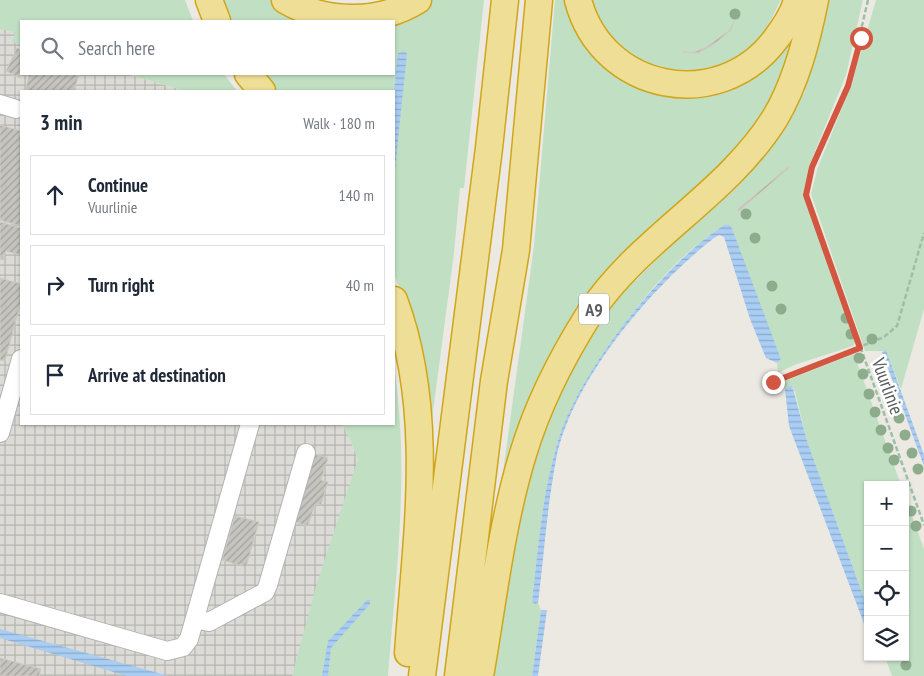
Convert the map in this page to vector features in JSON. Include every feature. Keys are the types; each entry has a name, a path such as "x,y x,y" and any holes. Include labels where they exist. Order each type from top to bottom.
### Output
{"highway":[{"path":"209,0 217,20"},
{"path":"285,0 299,8 344,18 383,14 418,0"},
{"path":"422,676 489,148 505,0"},
{"path":"458,676 494,381 516,250 539,0"},
{"path":"578,0 595,37 615,60 643,76 670,84 689,85 720,80 738,73 755,62 766,52 782,30 797,0"},
{"name":"A9","path":"480,676 506,524 523,454 540,407 565,354 592,311 629,266 739,163 771,123 794,75 804,48 815,0"},
{"path":"249,75 261,90"},
{"path":"395,303 409,350 420,430 419,481 406,676"}],"lane":[{"path":"0,433 20,363"},
{"path":"0,603 167,652 183,647 189,639 250,425"},
{"path":"195,619 210,622 264,592 268,585 306,452"}],"path":[{"name":"Vuurlinie","path":"868,0 848,86 812,167 806,195 924,525"},
{"path":"773,382 860,348 884,337 898,326 924,233"}],"shaded area":[{"path":"0,0 20,20 20,75 130,75 182,90 20,90 20,425 343,425 358,459 314,676 0,676"}],"green space":[{"path":"0,0 185,0 193,20 20,20 20,44 12,42 15,32 0,29"},
{"path":"214,0 270,0 320,20 223,20"},
{"path":"429,0 484,0 464,188 460,188 454,253 428,449 401,292 395,277 395,90 269,90 257,75 395,75 395,20"},
{"path":"555,0 572,0 585,32 680,90 802,26 779,91 741,148 588,304 495,531 534,246"},
{"path":"592,0 781,0 761,35 753,45 736,57 718,65 678,70 640,59 623,48 609,34"},
{"path":"825,0 863,0 846,75 809,166 803,194 856,341 853,346 794,365 778,373 777,363 781,359 745,269 731,226 726,224 703,240 680,260 637,307 600,359 561,433 548,480 539,541 532,602 538,603 541,610 532,676 493,676 521,501 536,444 553,400 588,338 630,280 635,281 772,145 792,116 805,91 802,85"},
{"path":"876,0 924,0 924,309 901,389 886,351 865,351 811,194 818,167 851,86"},
{"path":"130,75 225,75 236,90 182,90"},
{"path":"854,354 900,481 864,481 864,598 807,441 795,392 792,385 785,389 782,382"},
{"path":"395,375 399,406 401,483 398,560 388,676 292,676 317,583 358,459 343,425 395,425"},
{"path":"909,507 924,549 924,676 892,676 886,661 909,661"}],"water":[{"path":"398,53 407,53 395,169 394,90"},
{"path":"726,224 731,226 781,359 777,363 766,358 750,319 724,237 719,235 690,258 641,309 617,337 578,399 565,430 556,460 538,603 535,604 532,602 544,501 558,441 569,413 604,352 627,321 677,264 702,241"},
{"path":"886,350 924,455 924,466 882,352"},
{"path":"792,385 807,441 864,598 864,623 789,426 785,389"},
{"path":"367,600 370,600 370,604 331,648 328,676 322,676 328,641"},
{"path":"541,610 547,610 538,676 532,676"},
{"path":"0,629 169,676 128,676 120,674 0,638"}],"building":[{"path":"734,21 731,30 706,49 697,53 682,52 694,52 705,48 730,30"},
{"path":"17,48 20,50 20,78 6,71"},
{"path":"26,75 79,75 74,90 25,90 29,76"},
{"path":"0,125 20,131 20,226 0,220"},
{"path":"789,168 739,211 738,209"},
{"path":"0,222 20,228 20,255 6,251 3,260 0,259"},
{"path":"0,278 20,284 20,305 5,361 0,360"},
{"path":"314,454 328,458 321,480 328,482 321,505 315,504 308,526 295,522"},
{"path":"235,516 259,522 246,567 222,560"},
{"path":"0,658 41,669 39,676 0,676"}],"route":[{"path":"773,382 860,348 806,195 812,167 848,86 861,38"}]}
